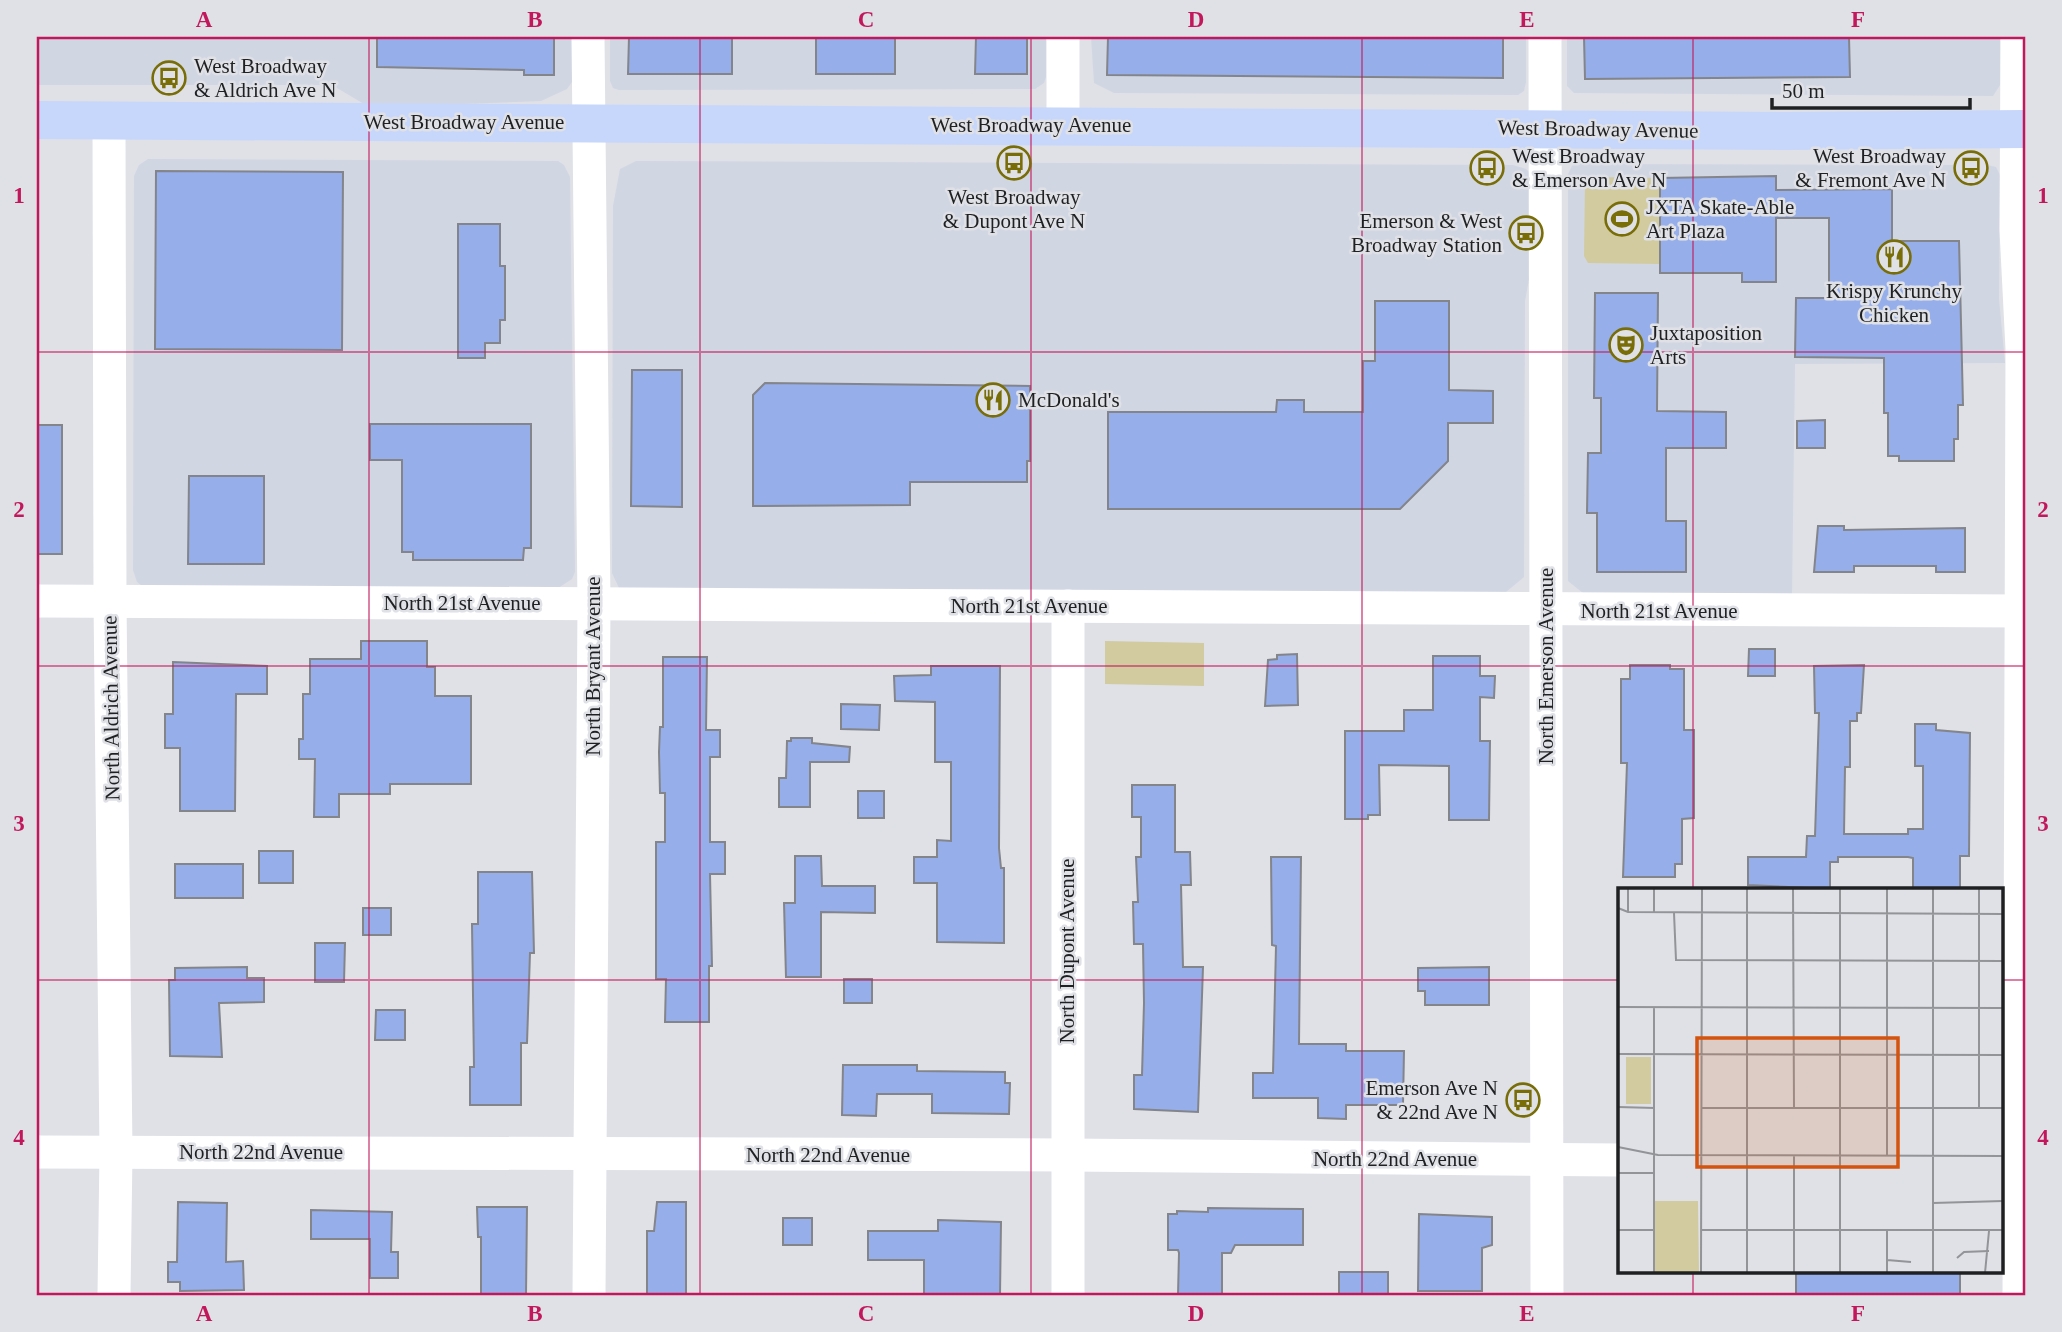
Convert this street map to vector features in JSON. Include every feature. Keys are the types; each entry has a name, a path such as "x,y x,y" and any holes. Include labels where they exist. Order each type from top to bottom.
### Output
{"main road":[{"name":"West Broadway Avenue","path":"37,120 2021,129"}],"street":[{"name":"North Bryant Avenue","path":"588,37 594,604 589,1295"},
{"path":"1063,37 1063,125"},
{"name":"North Emerson Avenue","path":"1545,37 1547,1295"},
{"path":"2017,37 2021,129 2016,230 2022,349 2015,1161 2019,1295"},
{"name":"North Aldrich Avenue","path":"109,120 110,601 116,1152 114,1295"},
{"name":"North 21st Avenue","path":"37,601 2021,611"},
{"name":"North Dupont Avenue","path":"1068,606 1068,1295"},
{"name":"North 22nd Avenue","path":"37,1152 1066,1155 1618,1160"}],"shaded area":[{"path":"37,37 579,37 574,79 567,89 541,101 377,107 364,104 332,85 37,85"},
{"path":"610,37 1046,37 1046,77 1044,83 1035,89 619,90 613,88 610,81"},
{"path":"1091,37 1526,37 1526,82 1524,91 1518,95 1114,93 1094,83"},
{"path":"1567,37 2000,37 2000,85 1993,96 1574,93 1567,86"},
{"path":"148,159 558,161 564,165 570,177 575,572 572,579 555,590 142,586 137,582 133,570 134,176 139,165"},
{"path":"636,161 1513,165 1526,169 1530,173 1532,263 1525,301 1524,577 1506,592 619,588 612,573 613,206 620,169"},
{"path":"1573,164 1996,167 2000,175 1999,299 2005,363 1795,364 1792,596 1583,593 1568,581 1568,174"},
{"name":"JXTA Skate-Able Art Plaza","path":"1592,177 1660,178 1660,264 1588,263 1584,256 1585,182"},
{"path":"1105,641 1204,643 1204,686 1105,684"}],"building":[{"path":"377,37 554,37 554,75 524,75 524,70 377,67"},
{"path":"629,37 732,37 732,74 628,74"},
{"path":"816,37 895,37 895,74 816,74"},
{"path":"976,37 1027,37 1027,74 975,74"},
{"path":"1108,37 1503,37 1503,78 1107,75"},
{"path":"1584,37 1849,37 1850,77 1585,79"},
{"path":"156,171 343,172 342,350 155,349"},
{"path":"1776,176 1776,190 1892,189 1892,241 1959,241 1963,405 1958,405 1958,439 1954,439 1954,461 1899,461 1899,456 1888,456 1888,413 1884,413 1884,358 1795,357 1796,298 1829,298 1829,218 1776,218 1776,282 1742,282 1742,273 1660,273 1660,178"},
{"path":"458,224 500,224 500,266 505,266 505,320 500,320 500,343 485,343 485,358 458,358"},
{"path":"1595,293 1658,293 1657,411 1726,412 1726,448 1666,448 1666,521 1686,521 1686,572 1597,572 1597,513 1587,513 1588,453 1601,453 1601,398 1594,398"},
{"path":"1375,301 1449,301 1449,390 1493,391 1493,423 1448,423 1448,461 1400,509 1108,509 1108,412 1276,412 1277,400 1304,400 1304,412 1363,412 1363,361 1375,361"},
{"path":"632,370 682,370 682,507 631,506"},
{"path":"765,383 1030,386 1030,461 1027,461 1027,482 910,482 910,505 753,506 753,395"},
{"path":"1825,420 1825,448 1797,448 1797,421"},
{"path":"370,424 531,424 531,548 524,548 523,560 413,560 413,552 402,552 402,460 370,460"},
{"path":"37,425 62,425 62,554 37,554"},
{"path":"189,476 264,476 264,564 188,564"},
{"path":"1818,526 1844,526 1844,530 1965,528 1965,572 1936,572 1936,566 1854,566 1854,572 1814,572"},
{"path":"361,641 427,641 427,667 435,667 435,696 471,696 471,784 390,784 390,794 339,794 339,817 314,817 315,759 299,759 299,739 303,739 303,694 310,694 310,659 361,659"},
{"path":"1749,649 1775,649 1775,676 1748,676"},
{"path":"1297,654 1298,705 1265,706 1268,660 1277,659 1277,655"},
{"path":"1433,656 1480,656 1480,676 1495,676 1494,698 1480,697 1480,741 1490,741 1489,820 1449,820 1449,766 1379,765 1380,815 1368,815 1368,819 1345,819 1345,731 1404,731 1404,710 1433,710"},
{"path":"663,657 707,657 706,730 720,730 720,757 710,757 710,842 725,842 725,874 710,874 712,966 709,966 709,1022 665,1022 666,979 656,979 656,842 665,842 665,793 660,793 659,752 660,727 663,727"},
{"path":"173,662 267,666 267,694 236,694 235,811 180,811 180,748 165,748 165,714 173,714"},
{"path":"1630,665 1670,665 1670,669 1684,669 1684,730 1694,730 1694,818 1682,819 1682,864 1675,864 1675,877 1623,877 1627,763 1621,763 1621,679 1630,679"},
{"path":"1864,665 1861,713 1857,713 1857,721 1850,721 1850,767 1845,767 1844,834 1908,834 1908,829 1923,829 1923,766 1915,766 1915,724 1936,724 1936,730 1970,733 1969,856 1960,856 1960,888 1913,888 1913,858 1908,857 1838,857 1838,862 1830,862 1830,888 1748,885 1748,857 1806,857 1807,836 1815,836 1819,713 1815,713 1814,666"},
{"path":"931,666 1000,666 999,848 1001,868 1004,868 1004,943 937,942 937,883 914,883 914,857 937,857 937,840 951,841 951,762 935,762 935,702 895,701 894,676 931,675"},
{"path":"841,704 880,705 879,730 841,729"},
{"path":"791,738 812,738 812,743 850,747 849,762 810,762 810,807 779,807 779,778 786,778 787,741 791,741"},
{"path":"1132,785 1175,785 1175,852 1190,852 1191,885 1181,885 1183,967 1203,967 1198,1112 1134,1109 1134,1075 1142,1075 1144,1003 1143,944 1134,944 1133,902 1138,902 1136,857 1141,857 1141,817 1132,817"},
{"path":"858,791 884,791 884,818 858,818"},
{"path":"259,851 293,851 293,883 259,883"},
{"path":"795,856 821,856 822,886 875,886 875,913 821,912 821,977 786,977 784,903 795,903"},
{"path":"1271,857 1301,857 1299,1044 1346,1044 1346,1051 1404,1051 1403,1105 1346,1105 1346,1119 1318,1118 1318,1098 1253,1098 1253,1073 1273,1073 1276,946 1272,945"},
{"path":"175,864 243,864 243,898 175,898"},
{"path":"478,872 532,872 534,953 530,953 527,1043 521,1043 521,1105 470,1105 470,1067 474,1067 472,924 478,924"},
{"path":"363,908 391,908 391,935 363,935"},
{"path":"315,943 345,943 344,982 315,982"},
{"path":"247,967 247,978 264,978 264,1002 219,1003 222,1057 170,1056 169,980 175,980 175,968"},
{"path":"1489,967 1489,1005 1425,1005 1425,991 1418,991 1418,968"},
{"path":"844,979 872,979 872,1003 844,1003"},
{"path":"376,1010 405,1010 405,1040 375,1040"},
{"path":"843,1065 917,1065 917,1071 1005,1072 1005,1083 1010,1083 1009,1114 932,1113 932,1094 877,1094 876,1116 842,1115"},
{"path":"178,1202 227,1203 226,1262 243,1261 244,1290 180,1291 180,1282 168,1282 168,1262 177,1262"},
{"path":"657,1202 686,1202 686,1295 647,1295 647,1231 654,1231"},
{"path":"477,1207 527,1207 526,1295 481,1295 481,1237 478,1237"},
{"path":"1208,1208 1303,1209 1303,1245 1235,1245 1231,1253 1222,1253 1222,1295 1178,1295 1179,1253 1178,1250 1168,1250 1168,1214 1177,1214 1177,1211 1208,1212"},
{"path":"311,1210 392,1212 391,1252 398,1252 398,1278 370,1278 370,1239 311,1239"},
{"path":"1419,1214 1492,1217 1492,1245 1482,1248 1482,1291 1418,1291"},
{"path":"783,1218 812,1218 812,1245 783,1245"},
{"path":"938,1220 1001,1222 1000,1295 924,1295 924,1260 868,1260 868,1231 938,1231"},
{"path":"1339,1272 1388,1272 1388,1295 1339,1295"},
{"path":"1796,1272 1960,1272 1960,1295 1796,1295"}],"place":[{"name":"West Broadway & Aldrich Ave N","path":"169,78"},
{"name":"West Broadway & Dupont Ave N","path":"1014,163"},
{"name":"West Broadway & Emerson Ave N","path":"1487,168"},
{"name":"West Broadway & Fremont Ave N","path":"1971,168"},
{"name":"JXTA Skate-Able Art Plaza","path":"1622,219"},
{"name":"Emerson & West Broadway Station","path":"1526,233"},
{"name":"Krispy Krunchy Chicken","path":"1894,257"},
{"name":"Juxtaposition Arts","path":"1626,345"},
{"name":"McDonald's","path":"993,400"},
{"name":"Emerson Ave N & 22nd Ave N","path":"1523,1100"}]}
